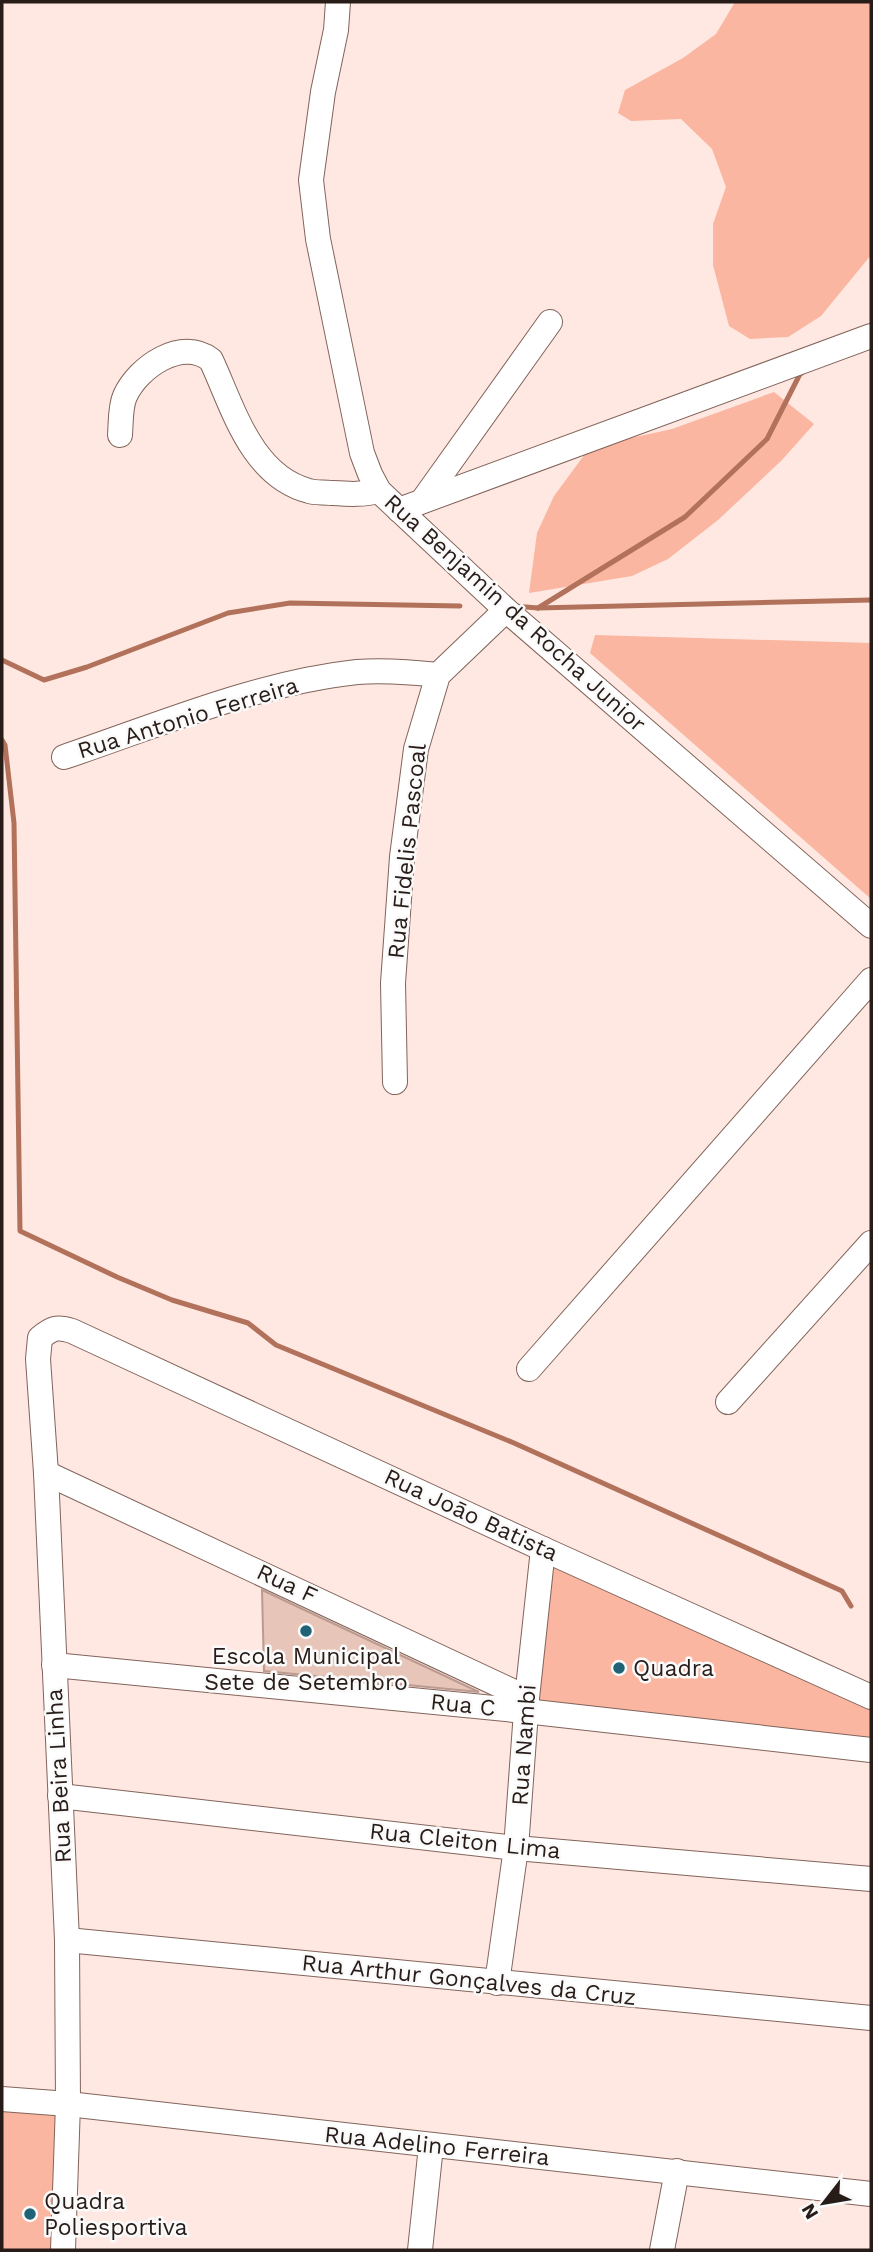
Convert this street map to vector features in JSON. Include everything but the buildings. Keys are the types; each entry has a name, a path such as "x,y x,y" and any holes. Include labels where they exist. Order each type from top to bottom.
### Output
{"street":[{"name":"Rua Benjamin da Rocha Junior","path":"338,2 336,30 323,92 311,180 318,239 362,453 379,491 506,610 871,926"},
{"path":"423,500 550,322"},
{"path":"399,510 871,336"},
{"path":"120,435 123,399 137,378 174,353 183,351 203,354 211,360 251,447 270,470 309,491 362,495 379,491"},
{"name":"Rua Fidelis Pascoal","path":"395,1082 393,983 409,787 422,725 438,675 506,610"},
{"name":"Rua Antonio Ferreira","path":"64,757 234,699 290,684 360,672 398,671 438,675"},
{"path":"529,1369 871,980"},
{"path":"728,1402 871,1243"},
{"name":"Rua Beira Linha","path":"63,2250 68,2104 67,1940 46,1473 38,1359 40,1338 51,1328 59,1327 72,1331"},
{"name":"Rua Joāo Batista","path":"72,1331 871,1697"},
{"name":"Rua F","path":"46,1473 526,1704"},
{"name":"Rua Nambi","path":"497,1983 516,1847 526,1704 543,1549"},
{"name":"Rua C","path":"54,1665 526,1704 871,1750"},
{"name":"Rua Cleiton Lima","path":"60,1796 516,1847 871,1879"},
{"name":"Rua Arthur Gonçalves da Cruz","path":"67,1940 871,2018"},
{"name":"Rua Adelino Ferreira","path":"2,2099 68,2104 871,2194"},
{"path":"420,2250 431,2146"},
{"path":"663,2250 677,2171"}],"shaded area":[{"path":"735,2 871,2 871,255 821,316 788,337 750,339 729,326 713,265 713,224 726,187 712,149 681,119 631,121 618,113 625,90 683,58 716,34"},
{"path":"774,392 814,424 782,460 718,520 668,559 632,576 529,593 537,533 554,496 585,454 631,438 672,429"},
{"path":"595,635 871,643 871,899 590,653"},
{"path":"546,1550 871,1701 871,1746 531,1707"},
{"path":"2,2104 62,2107 60,2250 2,2250"}],"waterway":[{"path":"538,608 685,517 767,439 802,373"},
{"path":"514,606 538,608 871,600"},
{"path":"2,660 44,680 87,667 228,613 290,603 460,606"},
{"path":"2,740 5,745 14,823 20,1231 172,1300 248,1323 276,1345 514,1443 842,1591 851,1606"}],"place":[{"name":"Escola Municipal Sete de Setembro","path":"306,1631"},
{"name":"Quadra","path":"619,1668"},
{"name":"Quadra Poliesportiva","path":"30,2214"}]}
